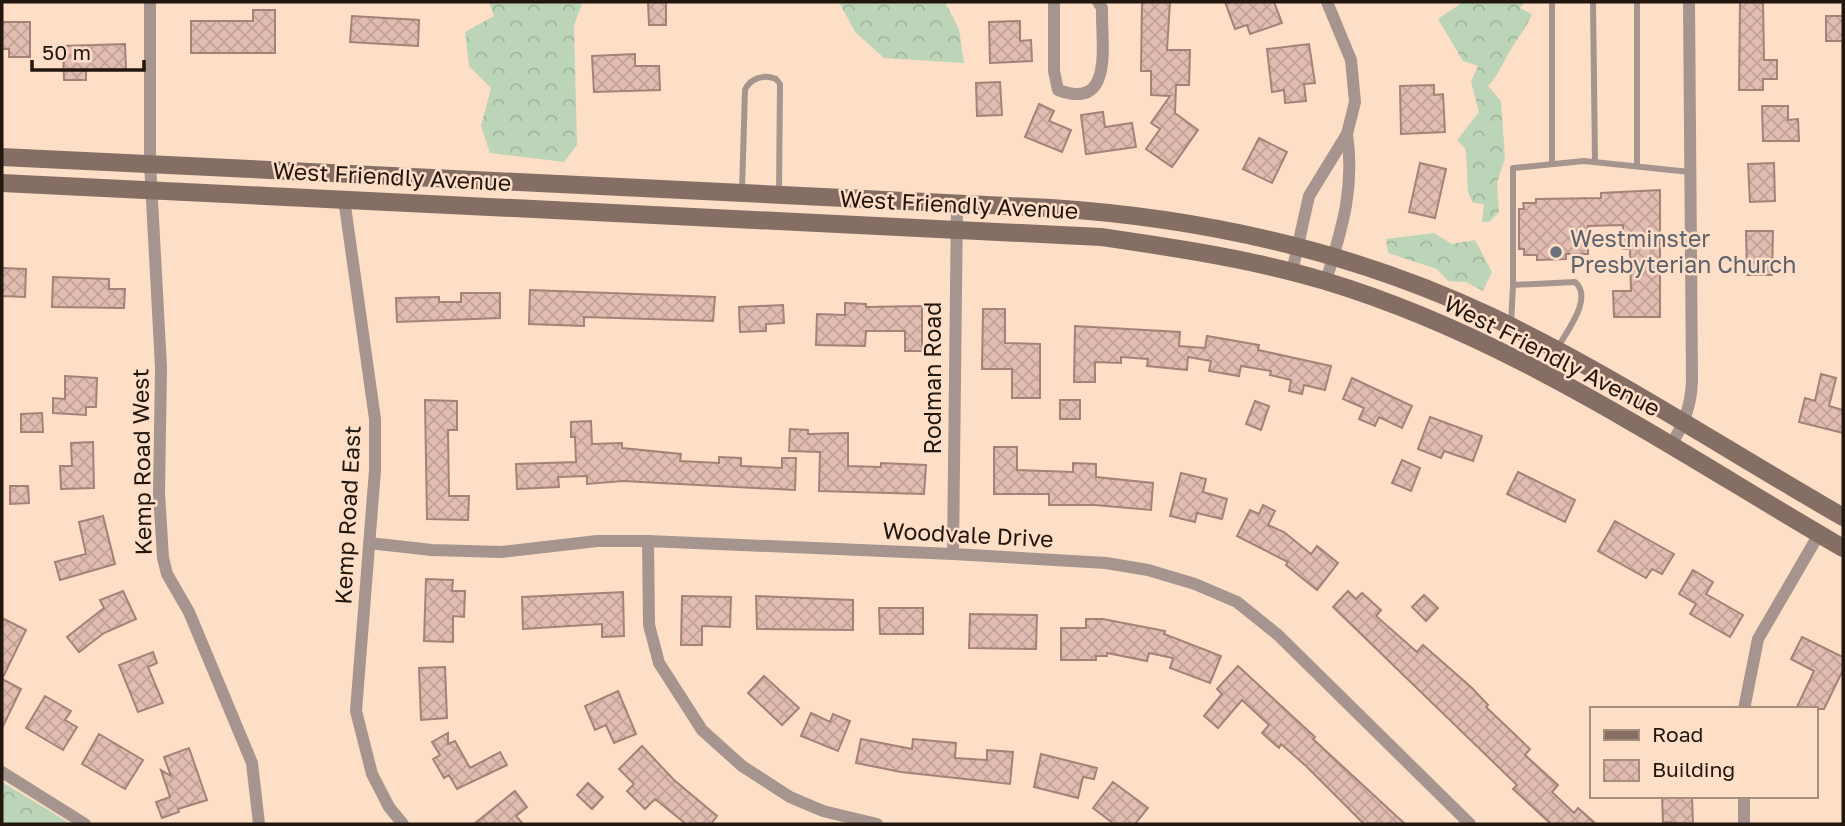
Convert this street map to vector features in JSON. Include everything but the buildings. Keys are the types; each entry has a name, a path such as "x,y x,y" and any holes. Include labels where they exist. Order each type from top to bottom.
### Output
{"main road":[{"name":"West Friendly Avenue","path":"2,157 957,202 1104,211 1234,231 1334,256 1400,279 1511,327 1685,422 1843,517"},
{"name":"West Friendly Avenue","path":"2,183 1101,237 1221,255 1326,281 1477,340 1587,396 1843,548"}],"street":[{"name":"Kemp Road West","path":"150,2 150,163 161,367 159,492 163,558 167,574 189,612 253,763 256,823"},
{"path":"1054,2 1054,71 1058,90 1072,95 1091,91 1101,80 1102,8 1098,2"},
{"path":"1292,272 1309,196 1347,134 1355,102 1351,60 1327,2"},
{"path":"1671,445 1685,422 1691,401 1692,381 1689,2"},
{"path":"1326,281 1349,204 1352,167 1347,134"},
{"name":"Kemp Road East","path":"344,199 375,419 375,470 356,710 372,774 389,807 403,824"},
{"name":"Rodman Road","path":"953,554 957,202"},
{"path":"1744,707 1758,639 1819,534"},
{"name":"Woodvale Drive","path":"369,543 432,550 501,552 597,541 648,541 953,554 1106,564 1148,570 1195,584 1237,602 1278,635 1462,821"},
{"path":"648,541 649,625 659,663 702,730 742,765 790,797 823,811 877,824"},
{"path":"2,772 85,824"},
{"path":"1744,798 1744,824"}],"lane":[{"path":"1552,2 1552,162"},
{"path":"1593,2 1595,161"},
{"path":"1637,2 1637,166"},
{"path":"742,192 745,90 752,81 766,77 776,79 780,84 779,194"},
{"path":"1511,327 1513,168 1552,162 1595,161 1690,172"},
{"path":"1513,285 1571,281 1581,288 1581,305 1556,350"}],"green space":[{"path":"489,2 583,2 574,25 577,145 564,162 490,153 481,126 491,88 469,66 465,32 494,16"},
{"path":"839,2 945,2 959,29 964,63 884,58 855,32"},
{"path":"1463,2 1525,2 1520,8 1532,14 1488,86 1501,101 1505,158 1497,183 1499,212 1489,222 1482,222 1484,204 1473,203 1468,192 1466,149 1457,140 1479,112 1471,82 1478,66 1463,61 1438,19"},
{"path":"1434,233 1452,244 1475,240 1492,272 1483,291 1466,282 1448,281 1437,269 1388,253 1386,239"},
{"path":"2,782 71,824 2,824"}],"place":[{"name":"Westminster Presbyterian Church","path":"1556,252"}]}
